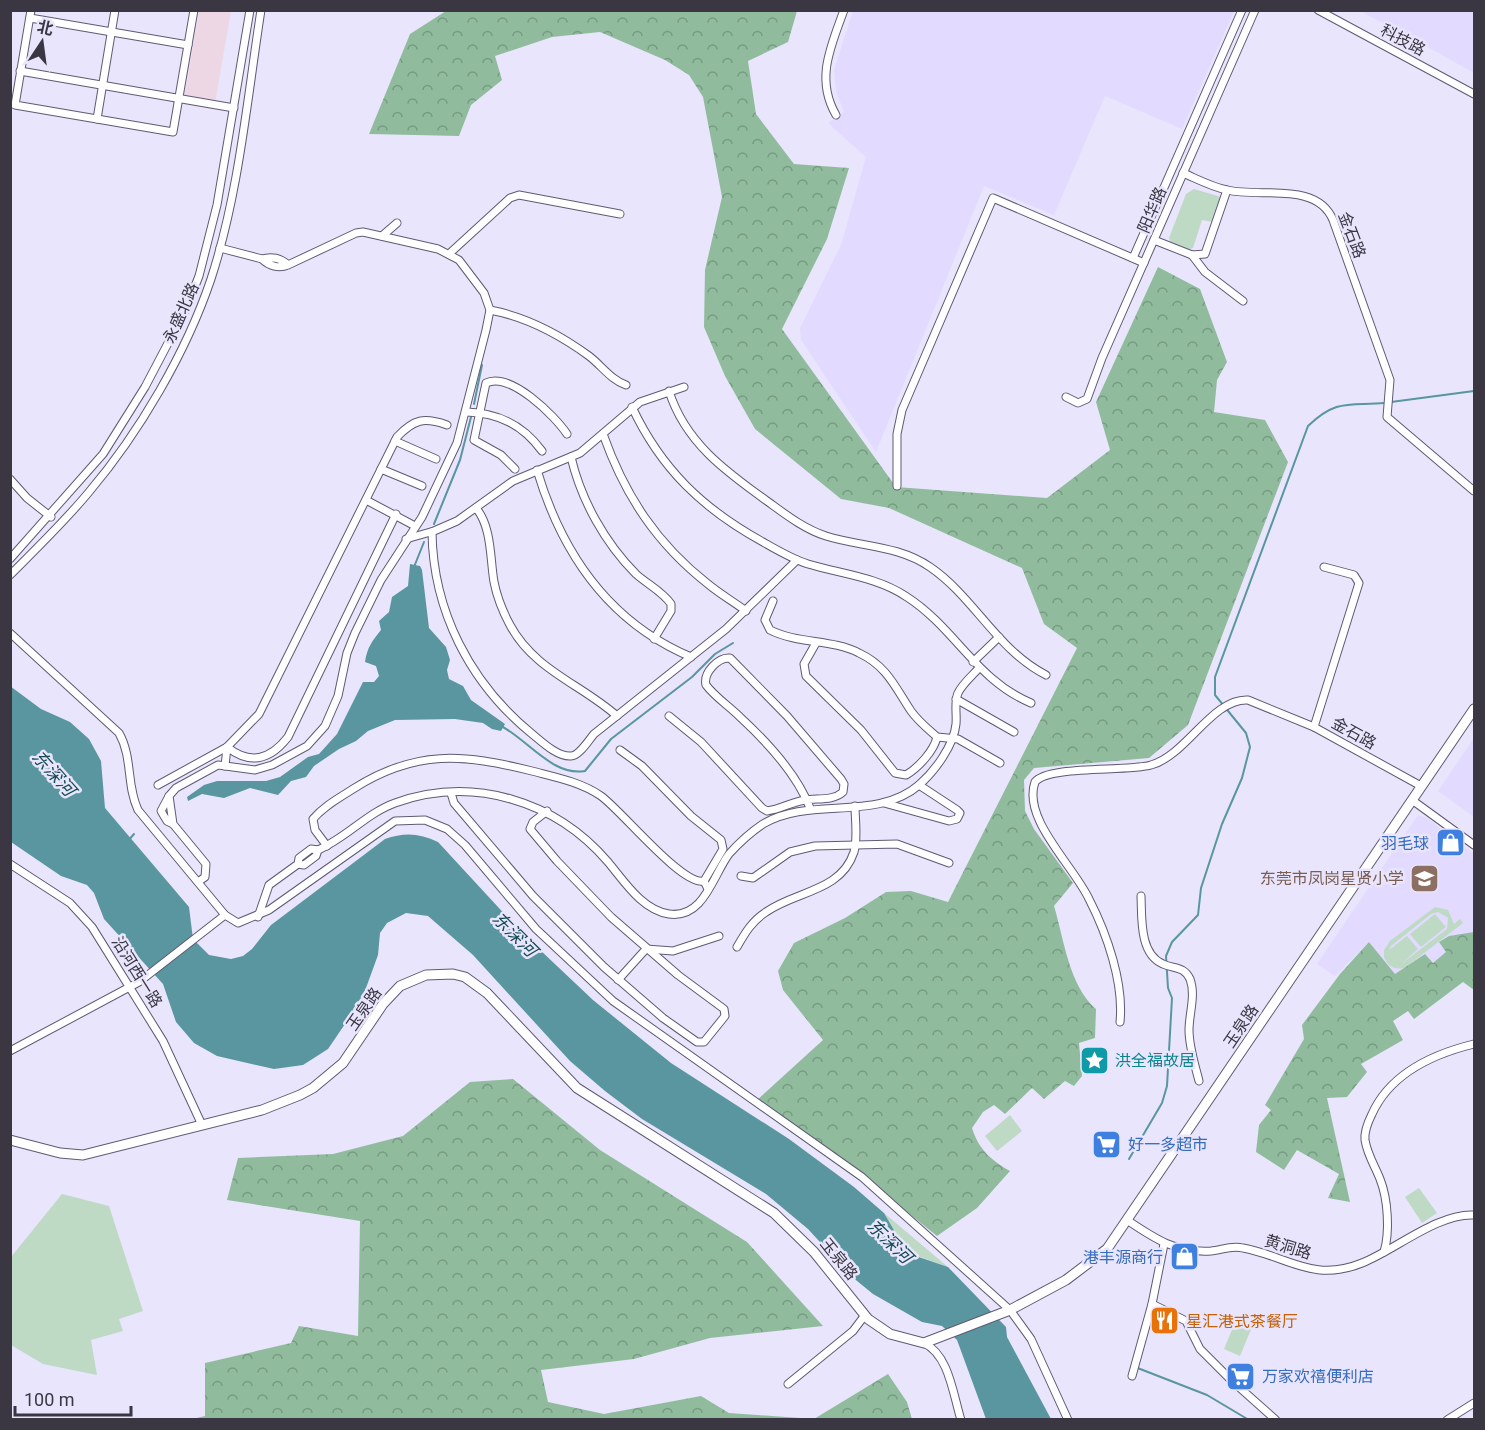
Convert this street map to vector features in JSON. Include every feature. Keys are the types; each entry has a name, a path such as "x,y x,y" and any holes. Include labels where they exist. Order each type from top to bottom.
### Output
{"street":[{"path":"97,119 115,10"},
{"path":"188,45 111,32 30,14 15,105 173,132 179,98 194,10"},
{"name":"永盛北路","path":"10,559 51,517 104,454 145,387 186,309 210,237 234,108 249,10"},
{"name":"永盛北路","path":"10,575 88,493 130,436 192,326 220,248 235,181 261,10"},
{"path":"836,115 827,93 825,69 844,10"},
{"name":"阳华路","path":"1133,258 1242,10"},
{"name":"阳华路","path":"1066,397 1078,403 1083,403 1087,399 1102,358 1255,10"},
{"name":"科技路","path":"1318,10 1474,94"},
{"path":"20,71 234,108"},
{"name":"金石路","path":"1183,173 1227,190 1306,197 1324,205 1330,212 1390,380 1387,417 1474,491"},
{"path":"1154,240 1192,255 1205,254 1227,190"},
{"path":"450,253 510,198 519,195 620,214"},
{"path":"897,486 897,434 902,410 993,198 1144,263"},
{"path":"382,236 397,223"},
{"path":"198,882 206,876 206,864 173,824 169,796 176,788 211,768 225,765 255,770 272,765 307,746 325,726 338,696 351,642 381,580 415,526 450,458 467,411 489,309 484,293 459,260 450,253 382,236 363,232 348,235 288,265 284,260 269,257 262,259 220,248"},
{"path":"1192,255 1205,272 1243,301"},
{"path":"489,309 528,320 561,337 626,385"},
{"path":"515,469 501,455 474,440 483,387 486,383 494,381 537,401 551,413 567,434"},
{"path":"406,539 432,532 457,521 513,481 571,457 603,434 632,407 650,397 684,387"},
{"path":"669,391 689,433 730,475 776,508 819,533 892,549 918,559 952,585 1022,661 1046,675"},
{"path":"632,407 651,442 692,494 750,535 797,560 883,584 906,596 929,615 979,668 1007,691 1031,703"},
{"path":"467,411 479,412 515,424 542,451"},
{"path":"158,785 227,747 248,727 265,706 395,441 406,428 423,419 447,425"},
{"path":"603,434 623,483 656,536 693,572 746,611"},
{"path":"395,441 436,459"},
{"path":"571,457 582,490 607,538 630,568 671,604 671,611 654,639"},
{"path":"381,469 422,486"},
{"path":"537,470 554,519 584,573 612,606 654,639 691,657"},
{"path":"10,479 27,498 51,517"},
{"path":"366,500 415,526"},
{"path":"476,508 486,530 498,598 516,635 548,670 580,688 616,716"},
{"path":"227,747 244,758 251,759 273,751 288,737 396,514"},
{"path":"432,532 440,593 453,630 476,674 507,711 554,750 570,756 576,754 594,734 746,611 797,560"},
{"name":"金石路","path":"1324,567 1354,575 1359,583 1314,727 1421,786"},
{"path":"772,601 765,620 770,630 816,643 845,647 877,664 891,677 916,718 937,737 952,738 1000,763"},
{"path":"10,633 119,733 127,747 132,795 138,810 225,915 238,923 258,916 395,821 413,819 447,829 465,845 536,929 613,1001 862,1177 1010,1310 1031,1339 1068,1419"},
{"path":"973,662 999,638"},
{"path":"816,643 804,664 806,676 861,730 896,773 906,775 911,772 932,748 937,737"},
{"path":"669,716 701,742 762,808 775,810 807,800 838,796 843,792 844,784 787,716 735,662 725,657 720,660 706,676 706,685 756,733 797,783 807,800 810,808"},
{"path":"258,916 269,885 298,864 304,865 316,856 318,850 375,813 395,803 450,794 497,796 547,811 590,841 627,885 655,909 668,914 683,913 699,903 729,855 751,833 777,817 810,808 855,806 879,802 901,796 919,785 936,764 952,738 956,722 956,699 960,690 979,668"},
{"path":"956,699 1014,732"},
{"path":"1119,1022 1121,996 1102,931 1084,888 1037,818 1032,798 1033,787 1039,777 1050,772 1069,773 1151,765 1167,758 1229,704 1248,700 1314,727"},
{"name":"玉泉路","path":"10,1140 60,1154 83,1155 282,1104 314,1088 355,1049 382,1004 400,986 426,975 453,974 465,977 487,993 577,1088 774,1213 814,1252 865,1315 890,1334 924,1343 1010,1310 1066,1280 1107,1250 1474,710"},
{"path":"225,765 227,747"},
{"path":"620,750 648,771 691,816 721,840 723,849 704,881"},
{"path":"327,846 315,830 313,819 361,784 401,765 423,759 467,757 556,777 589,789 631,822 662,857 693,880 704,881"},
{"path":"879,802 899,805 950,821 957,819 960,813 957,810 919,785"},
{"path":"450,794 454,803 533,896 618,980 663,1018 697,1042 704,1042 725,1016 724,1009 646,949 581,887 533,833 530,825 547,811"},
{"path":"1412,800 1474,845"},
{"path":"737,947 748,928 766,912 791,898 824,887 848,863 855,846 855,806"},
{"path":"741,876 753,878 782,856 802,849 897,844 949,863"},
{"name":"沿河西一路","path":"10,864 58,894 81,914 129,985 163,1041 202,1125"},
{"path":"704,881 708,889"},
{"path":"1141,896 1144,938 1152,955 1163,964 1186,973 1192,987 1189,1032 1199,1081"},
{"path":"10,1051 153,972 225,915"},
{"path":"646,949 673,951 719,936"},
{"path":"618,980 646,949"},
{"path":"1384,1252 1388,1226 1383,1187 1365,1142 1368,1121 1386,1089 1397,1079 1421,1064 1454,1049 1474,1044"},
{"name":"黄洞路","path":"1127,1220 1164,1244 1201,1251 1239,1247 1290,1264 1318,1270 1331,1270 1361,1264 1443,1221 1465,1214 1474,1215"},
{"path":"1132,1376 1152,1304 1164,1244"},
{"path":"1152,1304 1186,1321 1200,1349 1231,1380 1276,1419"},
{"path":"788,1384 853,1331 865,1315"},
{"path":"924,1343 932,1347 942,1358 961,1419"},
{"path":"1447,1419 1474,1403"}],"shaded area":[{"path":"199,11 231,11 214,109 183,104"},
{"path":"853,11 1234,11 1182,129 1105,96 1054,215 984,186 876,452 801,340 800,328 841,245 866,157 828,123 844,112 836,92 834,70"},
{"path":"1360,11 1474,11 1474,73 1417,41"},
{"path":"1194,189 1221,197 1213,222 1202,220 1193,248 1187,250 1171,244 1169,238 1186,194"},
{"path":"1474,738 1474,817 1438,791"},
{"name":"东莞市凤岗星贤小学","path":"1418,815 1427,818 1474,854 1474,932 1439,942 1447,952 1433,963 1425,954 1395,974 1369,942 1335,976 1317,964"},
{"path":"1435,907 1448,910 1454,924 1460,919 1463,923 1406,967 1399,969 1388,963 1384,957 1384,950 1390,941","holes":["1438,912 1448,918 1447,929 1401,964 1418,949 1407,936 1389,950 1431,914"]},
{"path":"1435,914 1446,927 1421,947 1410,934"},
{"path":"1010,1115 1022,1131 997,1151 985,1136"},
{"path":"1419,1188 1437,1213 1422,1223 1405,1197"},
{"path":"62,1194 109,1206 143,1311 119,1319 123,1331 91,1340 97,1375 43,1364 11,1345 11,1257"},
{"path":"884,1213 948,1267 904,1251"},
{"path":"1236,1320 1252,1327 1240,1356 1224,1349"}],"green space":[{"path":"446,11 797,11 788,42 748,61 756,114 794,164 849,168 827,239 782,329 896,487 1047,498 1110,450 1096,402 1158,267 1200,289 1227,362 1217,380 1214,412 1265,420 1288,462 1188,725 1149,758 1034,768 1024,780 1025,811 1034,829 1073,883 1054,906 1073,975 1079,988 1096,1009 1095,1038 1079,1043 1082,1076 1074,1086 1065,1081 1044,1099 1032,1088 1005,1114 994,1105 983,1112 972,1128 975,1136 986,1154 1010,1171 977,1208 937,1236 845,1162 757,1100 823,1040 783,990 778,971 794,943 845,918 886,892 911,891 948,902 1077,648 1044,624 1022,568 889,508 841,499 755,429 725,376 704,327 705,270 722,197 703,97 689,75 665,60 600,32 552,37 495,56 502,80 471,105 459,136 369,134 410,34"},
{"path":"1474,932 1474,990 1463,982 1414,1019 1408,1011 1393,1021 1403,1040 1361,1064 1367,1072 1347,1097 1327,1098 1350,1202 1328,1198 1339,1174 1297,1150 1284,1170 1256,1152 1259,1125 1271,1110 1265,1105 1304,1039 1302,1025 1340,974 1369,942 1395,974 1425,954 1433,963 1446,952 1439,942 1449,936"},
{"path":"513,1079 600,1150 747,1242 823,1326 710,1338 634,1359 541,1370 548,1402 604,1414 701,1396 729,1413 814,1419 192,1419 205,1416 205,1363 291,1343 299,1326 358,1336 360,1221 227,1200 238,1158 333,1154 403,1136 470,1082"},
{"path":"888,1374 907,1402 912,1419 814,1419"}],"water":[{"path":"410,564 420,566 422,570 429,628 446,647 450,660 447,670 449,679 463,686 471,700 505,724 501,731 492,729 483,723 455,719 395,720 368,731 356,741 339,749 314,766 306,777 291,781 278,795 250,788 224,798 202,794 188,801 187,797 204,785 217,781 266,781 280,777 308,757 319,754 337,734 363,682 374,682 379,676 376,666 365,662 367,653 381,630 379,621 389,612 392,597 408,586"},
{"name":"东深河","path":"10,686 41,709 70,722 89,739 101,761 105,808 189,907 193,939 209,955 231,959 243,956 252,949 271,925 385,839 412,834 438,842 521,932 593,1000 671,1063 789,1139 854,1187 884,1213 907,1253 948,1267 1006,1327 1007,1337 1051,1419 986,1419 957,1340 942,1326 922,1322 873,1294 851,1276 808,1229 766,1194 642,1119 605,1091 570,1061 473,955 428,916 406,913 387,923 380,933 378,955 362,999 328,1049 303,1065 274,1069 217,1056 194,1043 176,1022 163,984 104,919 94,893 87,885 61,876 11,842"}],"waterway":[{"path":"474,404 482,365"},
{"path":"1391,402 1474,391"},
{"path":"1129,1159 1162,1103 1167,1086 1172,998 1168,988 1166,956 1172,942 1198,915 1201,888 1222,824 1242,778 1250,747 1246,733 1215,695 1215,677 1308,426 1318,417 1336,407 1385,403"},
{"path":"434,524 460,460 471,417"},
{"path":"414,567 424,542"},
{"path":"501,726 551,763 573,771 585,771 611,739 692,677 715,654 733,643"},
{"path":"128,841 134,834"},
{"path":"1135,1367 1207,1395 1249,1420"}],"place":[{"name":"羽毛球","path":"1450,843"},
{"name":"东莞市凤岗星贤小学","path":"1425,878"},
{"name":"洪全福故居","path":"1094,1060"},
{"name":"好一多超市","path":"1107,1144"},
{"name":"港丰源商行","path":"1184,1257"},
{"name":"星汇港式茶餐厅","path":"1165,1321"},
{"name":"万家欢禧便利店","path":"1241,1376"}]}
